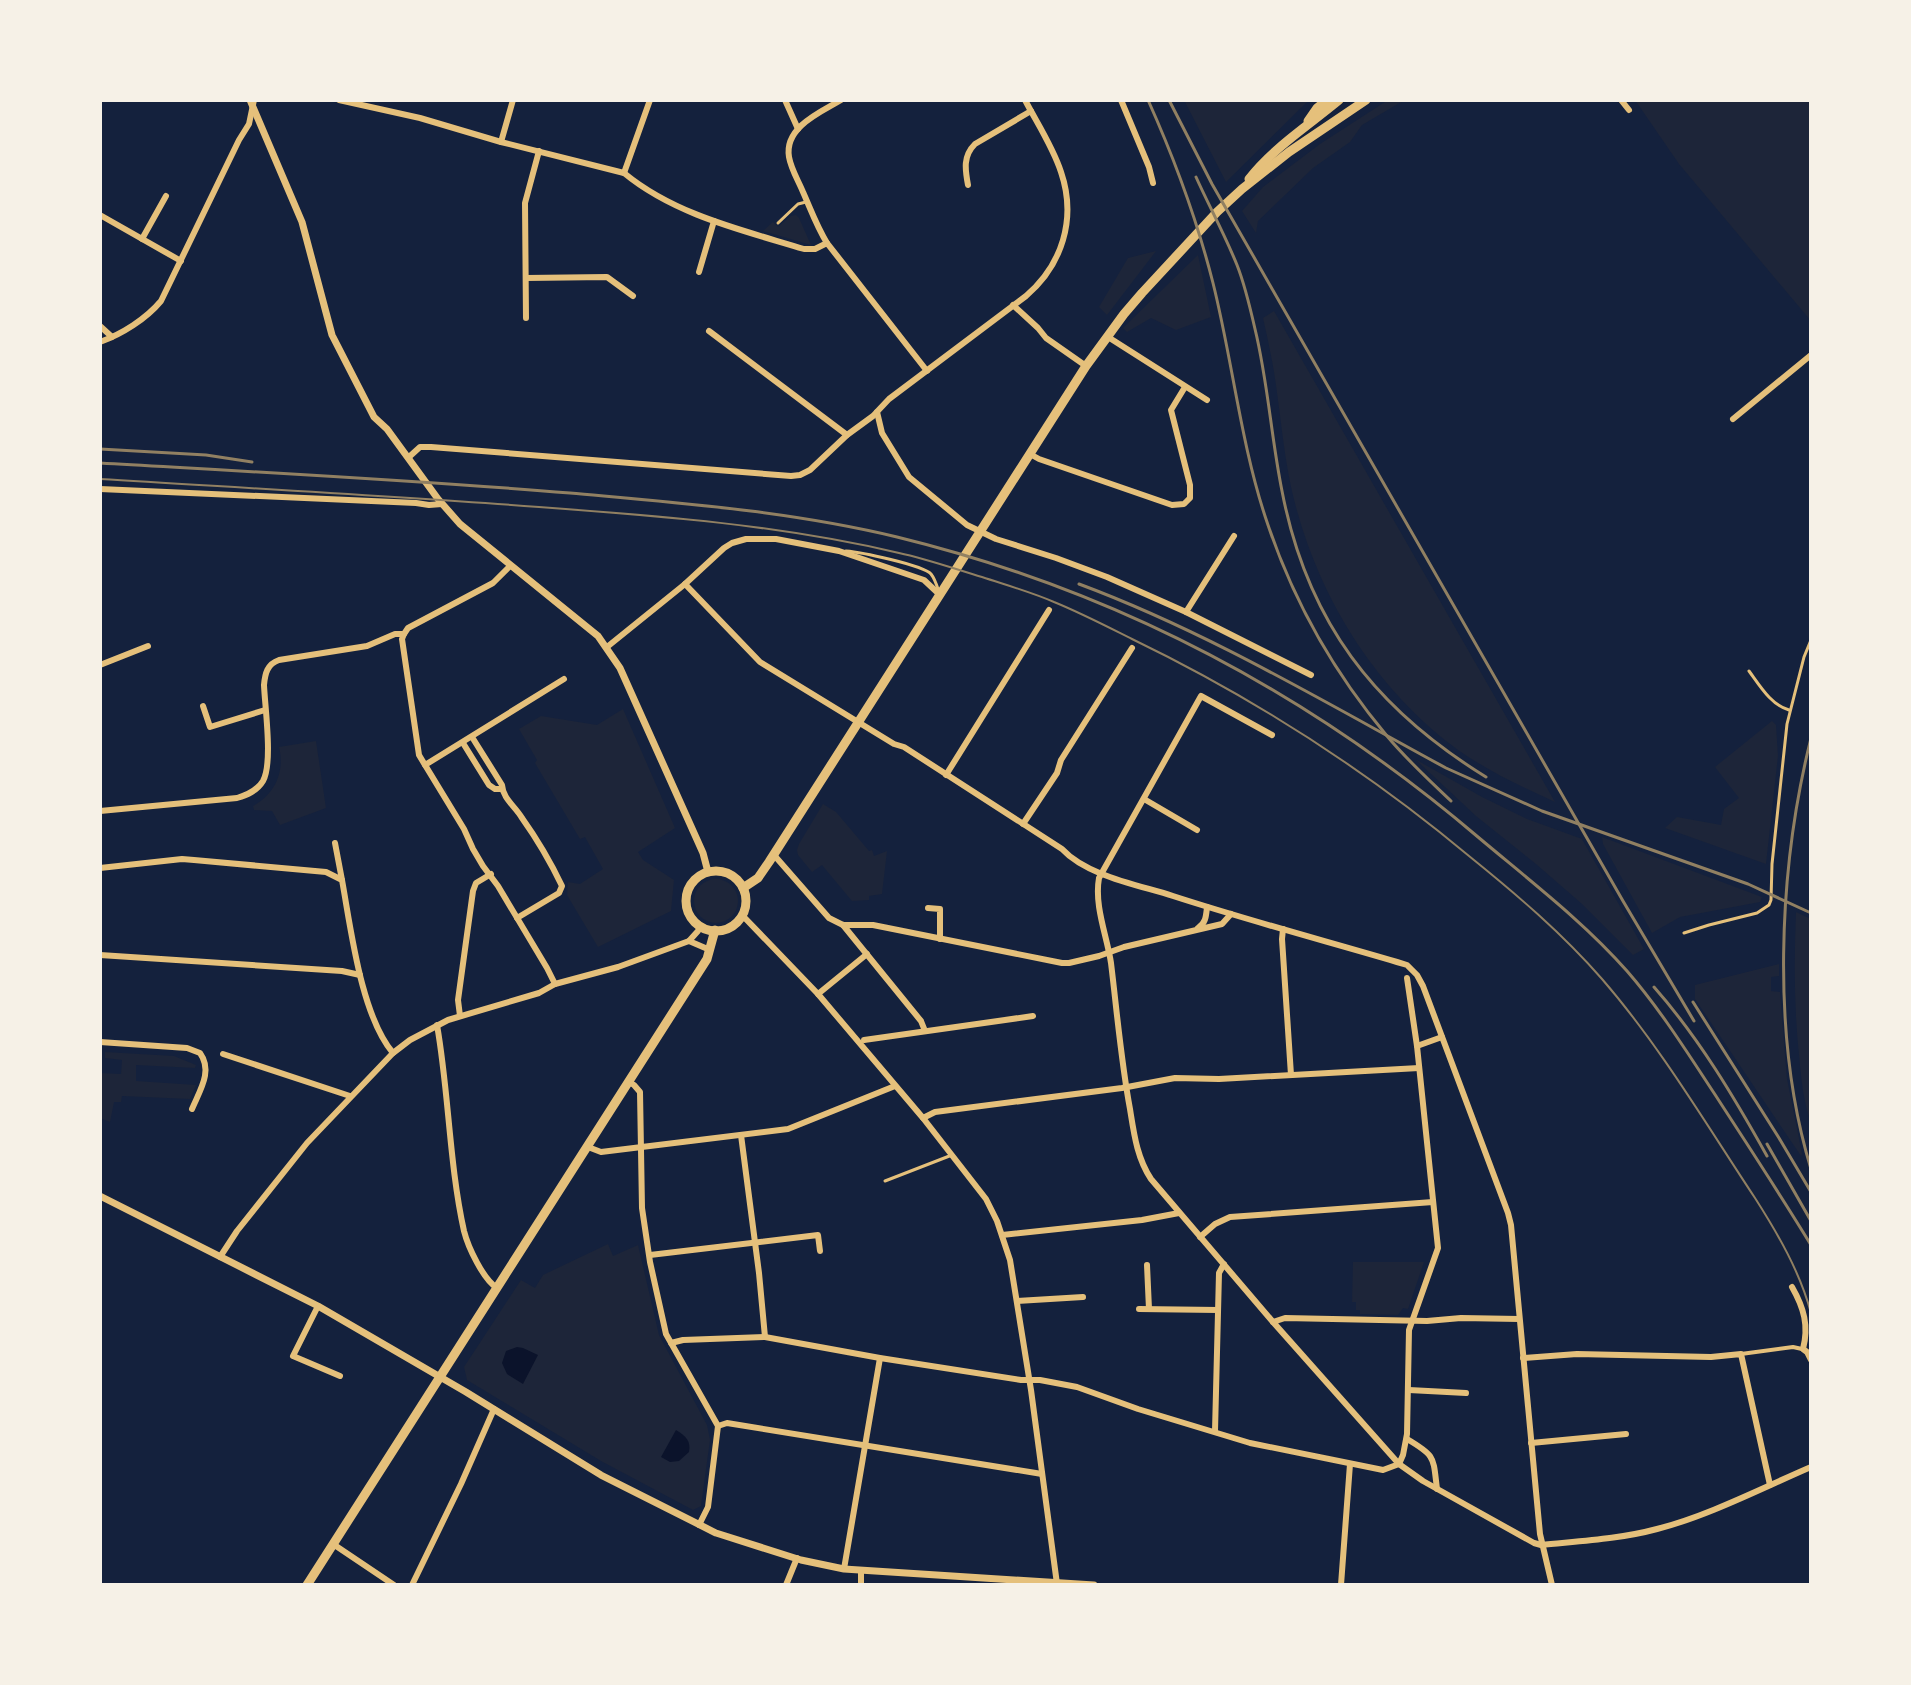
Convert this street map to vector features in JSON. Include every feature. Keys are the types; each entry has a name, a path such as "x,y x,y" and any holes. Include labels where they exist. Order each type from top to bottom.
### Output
{"main road":[{"path":"1300,131 1327,100"},
{"path":"1242,189 1258,167 1339,100"},
{"path":"743,888 758,878 774,855 1086,366 1133,303 1186,244 1242,189 1289,152 1366,100"},
{"path":"708,872 728,874 743,888 745,899 742,915 732,925 715,930 700,926 689,914 686,897 689,888 695,879 708,872"},
{"path":"307,1585 707,959 715,930"}],"street":[{"path":"339,100 420,118 624,173 638,185 684,209 804,249 815,249 827,243"},
{"path":"501,142 513,100"},
{"path":"624,173 650,100"},
{"path":"785,100 798,129"},
{"path":"841,100 798,129 788,146 789,157 817,227 827,243 927,371"},
{"path":"409,457 420,447 431,447 791,476 810,470 889,399 1040,284 1050,271 1061,250 1068,204 1061,171 1025,100"},
{"path":"1121,100 1153,183"},
{"path":"1621,100 1629,110"},
{"path":"100,342 136,323 156,307 165,294 249,124 252,102"},
{"path":"252,102 302,222 328,325 374,417 387,429 460,524 578,618 607,647 620,668 703,853 708,872"},
{"path":"968,185 965,165 969,150 1031,111"},
{"path":"526,318 525,203 539,151"},
{"path":"142,239 166,196"},
{"path":"100,215 181,261"},
{"path":"699,272 714,221"},
{"path":"526,278 607,277 633,296"},
{"path":"1013,305 1046,338 1086,366"},
{"path":"100,326 112,337"},
{"path":"709,331 847,435"},
{"path":"1108,337 1207,400"},
{"path":"1733,419 1811,355"},
{"path":"1030,454 1172,505 1184,504 1190,498 1190,485 1171,410 1185,387"},
{"path":"877,412 882,433 909,477 961,522 1107,577 1186,612 1311,675"},
{"path":"100,489 442,504"},
{"path":"1186,612 1234,536"},
{"path":"607,647 724,548 739,540 776,539 839,551 924,580 940,595"},
{"path":"510,566 493,583 408,628 402,639 419,755 555,984"},
{"path":"685,584 760,662 894,744 904,747 1085,866 1207,907 1407,965 1417,975 1511,1225 1541,1545 1552,1585"},
{"path":"946,775 1049,610"},
{"path":"100,811 237,798 248,794 262,781 267,767 265,677 269,665 367,646 395,634 404,634"},
{"path":"100,665 148,646"},
{"path":"1023,824 1132,648"},
{"path":"425,765 564,679"},
{"path":"1272,735 1201,696 1101,873 1098,884 1135,1141 1151,1179 1399,1464 1423,1481 1528,1540 1541,1545 1660,1529 1811,1467"},
{"path":"203,706 210,727 265,710"},
{"path":"472,737 562,886 559,893 517,918"},
{"path":"463,743 489,785 501,789"},
{"path":"1144,799 1197,830"},
{"path":"335,843 360,975 380,1032 393,1053"},
{"path":"774,855 824,915 843,925 921,1021 925,1031"},
{"path":"100,868 182,859 326,872 342,880"},
{"path":"460,1016 458,1000 473,891 476,883 491,874"},
{"path":"1198,928 1203,925 1207,907"},
{"path":"928,908 940,909 940,939"},
{"path":"843,925 873,925 1069,963 1222,924 1231,914"},
{"path":"742,915 818,994 923,1118 986,1199 1010,1260 1057,1584"},
{"path":"220,1257 301,1151 350,1096 410,1040 460,1016 539,993 555,984 618,967 689,941 700,926"},
{"path":"1283,929 1291,1075"},
{"path":"689,941 710,950"},
{"path":"818,994 867,954"},
{"path":"100,955 342,971 360,975"},
{"path":"1399,1464 1407,1439 1409,1330 1438,1248 1407,978"},
{"path":"864,1040 1033,1016"},
{"path":"437,1025 452,1158 464,1231 488,1282 497,1288"},
{"path":"1417,1046 1442,1037"},
{"path":"100,1042 187,1048 200,1053 207,1072 192,1109"},
{"path":"223,1054 350,1096"},
{"path":"923,1118 935,1112 1175,1078 1219,1079 1419,1068"},
{"path":"629,1082 640,1092 642,1208 666,1334 718,1426 708,1507 699,1525"},
{"path":"588,1147 601,1152 788,1129 895,1086"},
{"path":"741,1135 765,1337"},
{"path":"100,1196 318,1306 601,1475 716,1533 844,1569 1094,1585"},
{"path":"1200,1237 1215,1224 1230,1217 1433,1202"},
{"path":"1002,1235 1179,1213"},
{"path":"650,1255 818,1235 820,1251"},
{"path":"1215,1431 1219,1273 1224,1264"},
{"path":"1147,1265 1149,1309"},
{"path":"1792,1287 1806,1322 1807,1335 1803,1349"},
{"path":"1017,1301 1083,1297"},
{"path":"318,1306 293,1356 340,1376"},
{"path":"1139,1309 1218,1310"},
{"path":"1273,1322 1285,1318 1519,1319"},
{"path":"671,1343 765,1337 880,1358 1077,1387 1250,1443 1383,1470 1399,1464"},
{"path":"1523,1358 1577,1354 1711,1357 1793,1347 1803,1349 1811,1360"},
{"path":"1741,1354 1770,1485"},
{"path":"844,1569 880,1358"},
{"path":"1409,1390 1466,1393"},
{"path":"412,1585 494,1409"},
{"path":"718,1426 727,1423 1042,1474"},
{"path":"1531,1443 1626,1434"},
{"path":"1407,1439 1433,1459 1437,1489"},
{"path":"1341,1585 1350,1464"},
{"path":"333,1544 394,1585"},
{"path":"786,1585 797,1558"},
{"path":"861,1571 861,1585"}],"lane":[{"path":"778,223 806,198"},
{"path":"1684,933 1757,913 1769,905 1789,710 1811,640"},
{"path":"1749,671 1767,695 1781,708 1789,710"},
{"path":"885,1181 952,1155"}],"shaded area":[{"path":"1184,100 1309,100 1226,182"},
{"path":"1388,100 1403,101 1362,125 1350,142 1313,168 1258,221 1256,233 1242,211 1263,187 1320,144"},
{"path":"1635,100 1811,100 1811,321 1679,164"},
{"path":"796,215 811,245 763,231 773,222 778,227"},
{"path":"1156,251 1107,315 1099,307 1128,258"},
{"path":"1198,255 1211,317 1176,330 1151,318 1127,332 1123,328"},
{"path":"1274,311 1555,802 1481,765 1427,725 1373,666 1351,634 1315,563 1291,487 1263,318"},
{"path":"623,709 675,828 638,852 643,860 674,880 671,911 598,947 567,895 568,882 580,884 603,869 585,837 580,839 535,763 537,760 519,729 541,716 597,725"},
{"path":"1772,721 1776,725 1778,756 1766,864 1665,828 1677,817 1721,825 1724,809 1739,798 1715,767"},
{"path":"316,741 326,808 280,825 272,811 254,810 253,806 267,795 276,781 281,765 279,747"},
{"path":"1415,759 1527,819 1582,839 1644,949 1633,955 1582,904 1476,816"},
{"path":"823,804 836,812 869,851 872,850 874,856 887,851 882,894 869,896 869,900 852,901 822,865 812,872 798,855 799,844"},
{"path":"1602,837 1762,897 1760,902 1680,917 1652,933"},
{"path":"716,879 732,885 738,901 732,917 716,923 700,917 694,901 700,885"},
{"path":"1796,912 1811,919 1811,1122 1803,1089 1797,1037"},
{"path":"1779,964 1779,976 1771,977 1771,991 1780,992 1787,1079 1801,1156 1695,999 1695,985"},
{"path":"105,1052 174,1056 196,1065 195,1068 136,1065 136,1081 196,1085 190,1099 122,1096 121,1102 114,1102 110,1122 100,1118 100,1073 121,1074 122,1060 105,1058"},
{"path":"608,1244 613,1256 638,1245 659,1335 707,1425 710,1440 701,1506 693,1510 601,1461 467,1380 464,1367 521,1280 535,1288 543,1275"},
{"path":"1353,1262 1424,1262 1408,1309 1403,1308 1398,1315 1360,1314 1360,1310 1356,1310 1356,1302 1352,1302"},
{"path":"517,1347 538,1355 523,1384 507,1374 502,1363 506,1351"},
{"path":"676,1430 687,1439 689,1452 679,1461 670,1462 661,1457"}],"tram line":[{"path":"100,479 539,507 675,518 810,535 920,558 1027,592 1093,620 1221,685 1349,765 1430,824 1555,930 1623,1005 1682,1086 1780,1239 1795,1268 1811,1313"}],"railway":[{"path":"1148,100 1200,236 1220,313 1251,466 1268,525 1290,582 1350,688 1402,753 1451,801"},
{"path":"1169,100 1212,184 1694,1021"},
{"path":"1196,177 1245,288 1263,369 1282,491 1293,538 1309,581 1351,657 1379,690 1410,721 1486,777"},
{"path":"100,449 206,455 252,462"},
{"path":"100,463 511,488 775,514 897,537 977,559 1132,617 1206,653 1346,737 1413,785 1574,918 1627,971 1662,1015 1811,1245"},
{"path":"1079,584 1220,646 1446,768 1542,811 1748,884 1811,913"},
{"path":"1811,738 1791,843 1784,954 1789,1065 1811,1169"},
{"path":"1654,987 1715,1068 1767,1156"},
{"path":"1693,1002 1811,1192"},
{"path":"1767,1144 1811,1221"}]}
